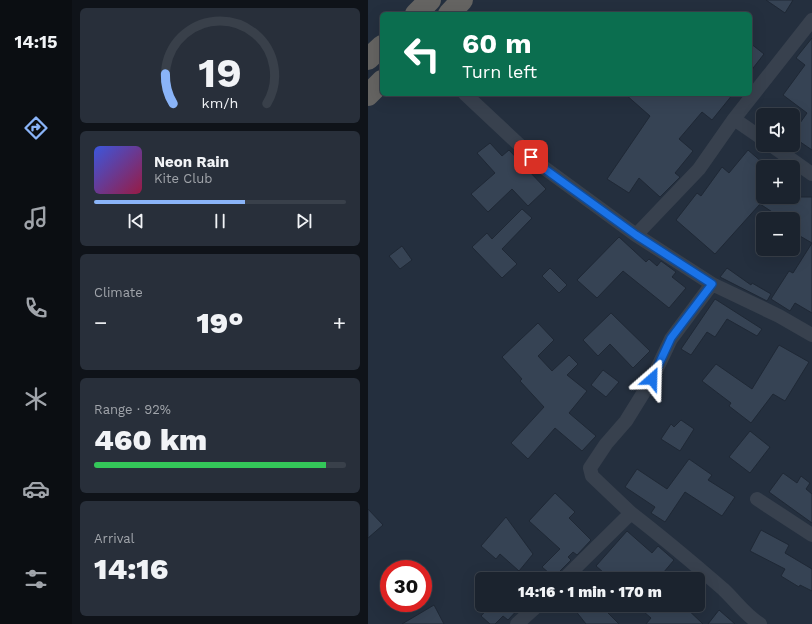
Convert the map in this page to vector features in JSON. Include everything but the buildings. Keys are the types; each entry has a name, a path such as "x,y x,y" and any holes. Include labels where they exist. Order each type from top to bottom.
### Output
{"highway":[{"path":"418,12 430,0"},
{"path":"451,12 462,0"},
{"path":"368,59 380,48"},
{"path":"368,95 380,83"}],"street":[{"path":"636,235 698,169 734,119 812,20"},
{"path":"467,96 542,167 636,235 712,284 779,316 812,335"},
{"path":"734,119 756,134"},
{"path":"782,152 812,174"},
{"path":"712,284 671,338 652,379 626,421 606,444 590,468 592,476 631,513 702,571 735,600 749,617 760,624"},
{"path":"758,499 812,535"},
{"path":"571,572 631,513"},
{"path":"517,624 530,612"}],"route":[{"path":"531,157 542,167 576,190 636,235 712,284 671,338 652,379"}]}
